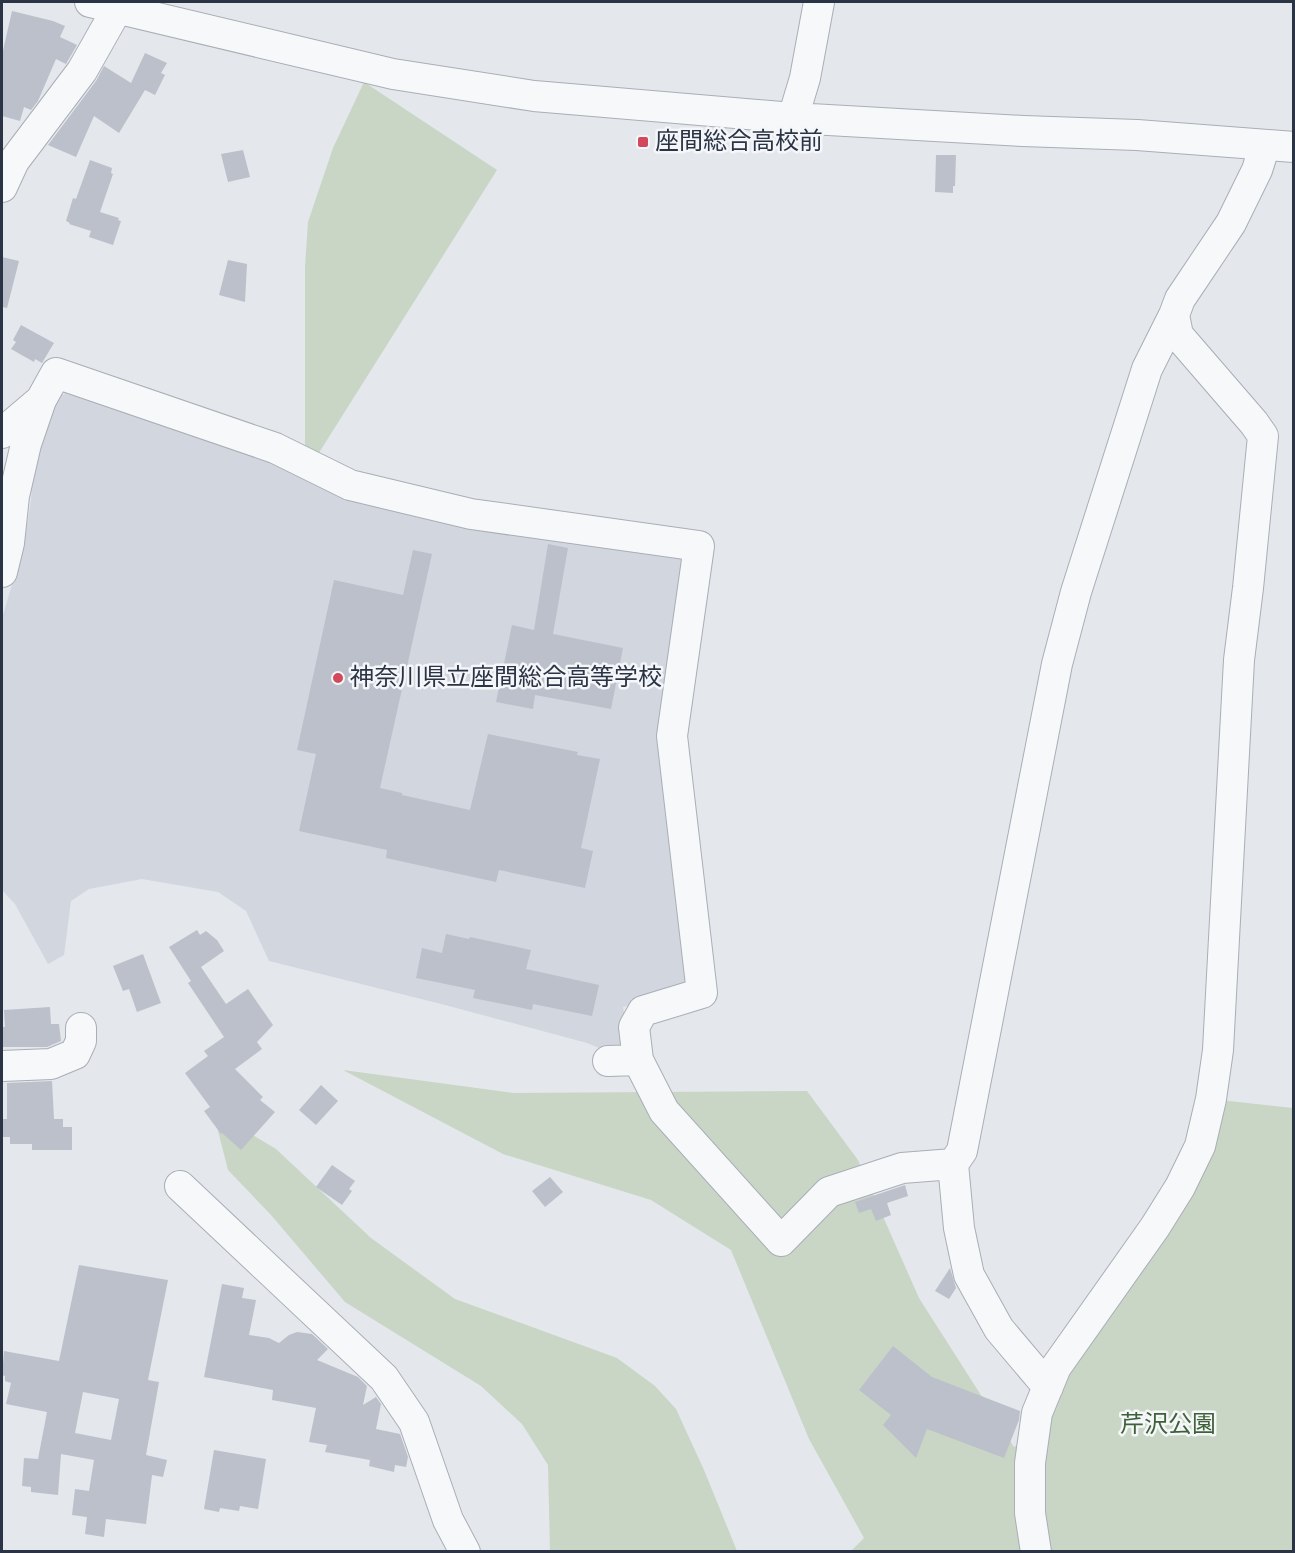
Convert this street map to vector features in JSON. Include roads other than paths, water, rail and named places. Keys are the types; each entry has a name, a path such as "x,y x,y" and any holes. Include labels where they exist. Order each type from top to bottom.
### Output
{"street":[{"path":"793,118 805,78 819,2"},
{"path":"2,187 14,161 82,71 115,6 393,74 534,96 793,118 1137,135 1279,146"},
{"path":"1048,1387 999,1329 969,1275 959,1228 953,1164 962,1151 1057,664 1076,592 1147,369 1180,299 1232,223 1257,170 1279,146"},
{"path":"1036,1551 1030,1513 1030,1463 1038,1413 1056,1367 1155,1227 1180,1187 1200,1146 1212,1100 1218,1050 1239,660 1263,436 1178,335 1174,315"},
{"path":"2,572 9,543 14,496 26,444 41,400 56,374 275,448 350,484 471,514 699,546 672,736 702,993 643,1011 634,1028 638,1060 664,1111 781,1240 829,1192 902,1168 953,1164"},
{"path":"2,433 41,400"},
{"path":"2,1066 51,1064 75,1054 81,1041 81,1028"},
{"path":"608,1061 638,1060"},
{"path":"180,1186 384,1377 414,1422 448,1520 465,1551"}],"place":[{"name":"座間総合高校前","path":"643,142"},
{"name":"神奈川県立座間総合高等学校","path":"338,678"}],"park label":[{"name":"芹沢公園","path":"1168,1425"}]}
